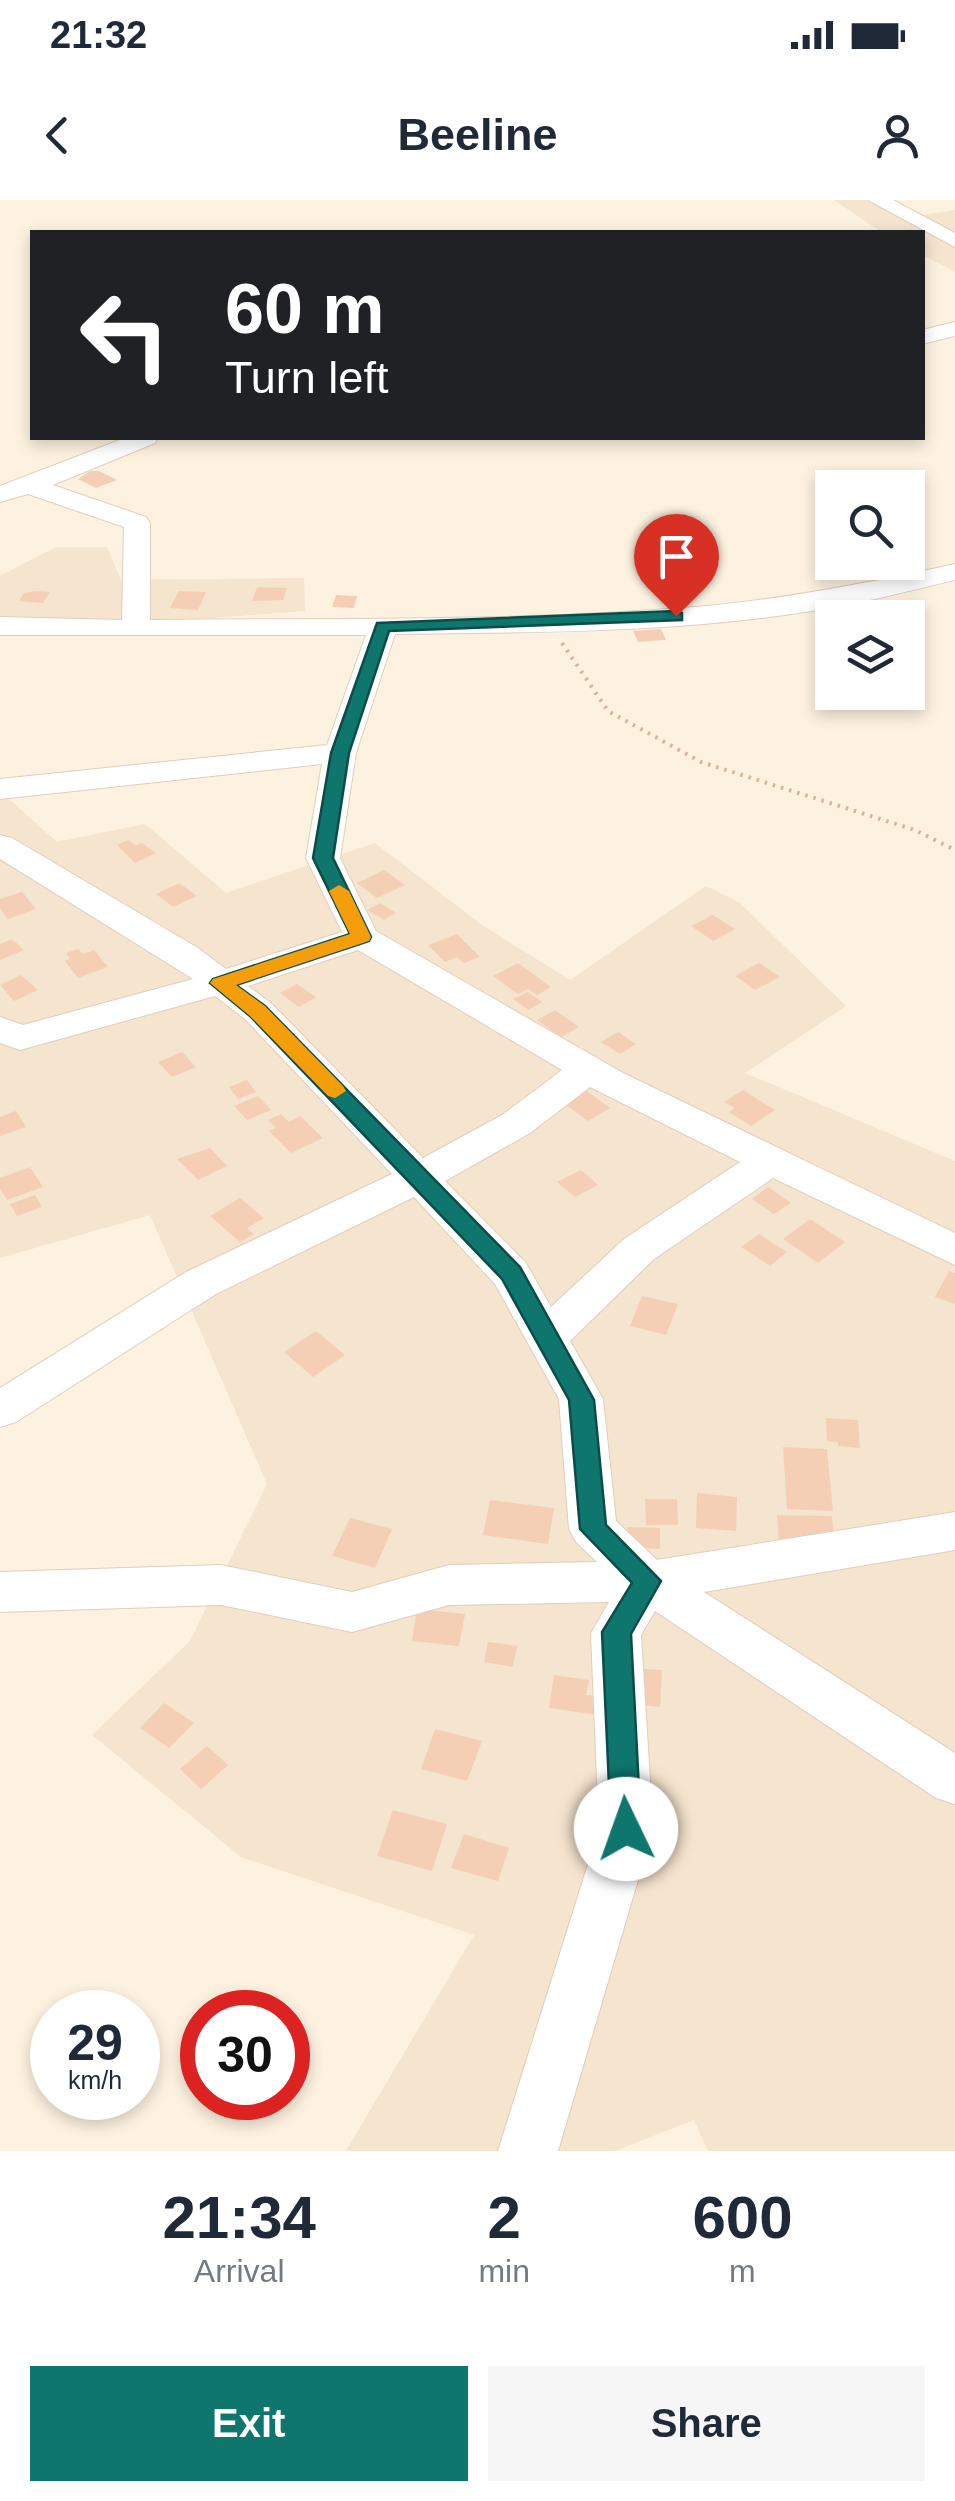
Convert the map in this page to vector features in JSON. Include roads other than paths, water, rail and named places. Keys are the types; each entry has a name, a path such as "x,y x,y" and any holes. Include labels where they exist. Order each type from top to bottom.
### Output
{"street":[{"path":"878,200 955,241"},
{"path":"925,336 955,330"},
{"path":"0,494 141,440"},
{"path":"29,486 137,523 136,629"},
{"path":"0,626 383,626 548,623 708,614 848,596 955,572"},
{"path":"383,626 340,753 323,858 362,937 588,1069 955,1250"},
{"path":"0,789 340,753"},
{"path":"0,845 184,956 258,1011 511,1274 582,1400 593,1529 648,1581 955,1781"},
{"path":"0,1030 20,1038 221,983 362,937"},
{"path":"0,1410 200,1283 420,1178 516,1124 588,1069"},
{"path":"547,1337 639,1249 770,1161"},
{"path":"0,1592 220,1584 352,1612 449,1585 648,1581 955,1532"},
{"path":"528,2151 626,1829 616,1632 648,1581"}]}
